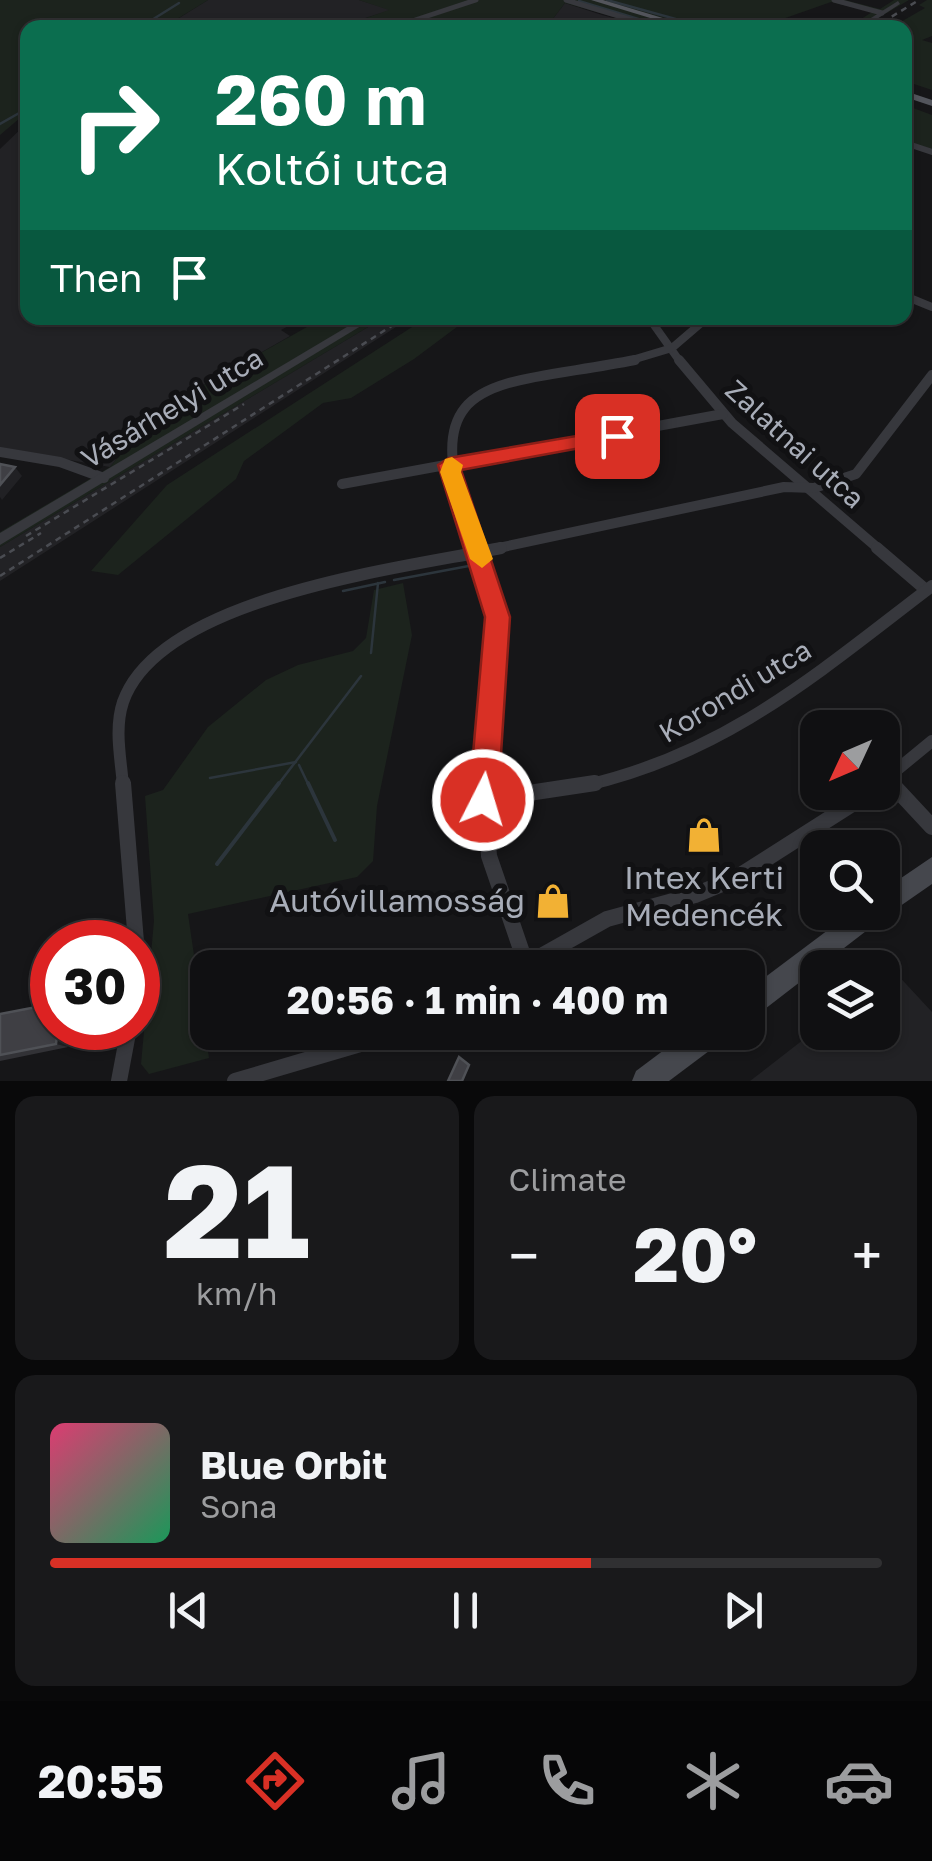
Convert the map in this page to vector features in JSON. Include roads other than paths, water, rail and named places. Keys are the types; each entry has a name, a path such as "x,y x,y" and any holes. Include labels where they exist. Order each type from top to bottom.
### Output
{"main road":[{"path":"586,0 656,20"},
{"path":"595,0 665,20"},
{"path":"900,893 932,869"},
{"path":"765,993 849,930"},
{"path":"646,1081 688,1050"}],"street":[{"path":"415,20 476,0"},
{"path":"566,0 632,20"},
{"path":"834,0 882,13"},
{"path":"871,20 901,2"},
{"name":"Vásárhelyi utca","path":"0,540 357,325"},
{"name":"Zalatnai utca","path":"655,325 673,347 684,369 723,414 929,588"},
{"path":"518,950 497,886 483,800 499,636 494,595 449,465 454,420 468,402 492,387 673,347 699,325"},
{"path":"134,920 118,720 125,692 134,680 202,628 249,604 784,487 806,488 856,474 932,375"},
{"path":"342,484 723,414"},
{"path":"0,452 60,462 104,478"},
{"name":"Korondi utca","path":"483,800 556,791 682,756 813,676 929,588"},
{"path":"900,768 932,741"},
{"path":"900,795 932,827"},
{"path":"551,950 607,918 695,895 736,878 842,810"},
{"path":"119,1081 125,1050"},
{"path":"235,1081 340,1050"}],"waterway":[{"path":"607,0 679,20"},
{"path":"579,1 642,20"},
{"path":"152,20 179,3"},
{"path":"0,124 20,113"},
{"path":"394,580 474,565"},
{"path":"378,584 385,582"},
{"path":"343,591 378,584"},
{"path":"371,653 378,584"},
{"path":"295,762 361,676"},
{"path":"210,778 295,762"},
{"path":"277,786 295,762"},
{"path":"299,765 309,786"},
{"path":"217,864 279,783"},
{"path":"308,783 335,840"}],"railway":[{"path":"886,20 919,0"},
{"path":"0,576 393,325"},
{"path":"26,536 244,404"},
{"path":"0,558 41,533"}],"place":[{"name":"Intex Kerti Medencék","path":"704,835"},
{"name":"Autóvillamosság","path":"553,901"}]}
